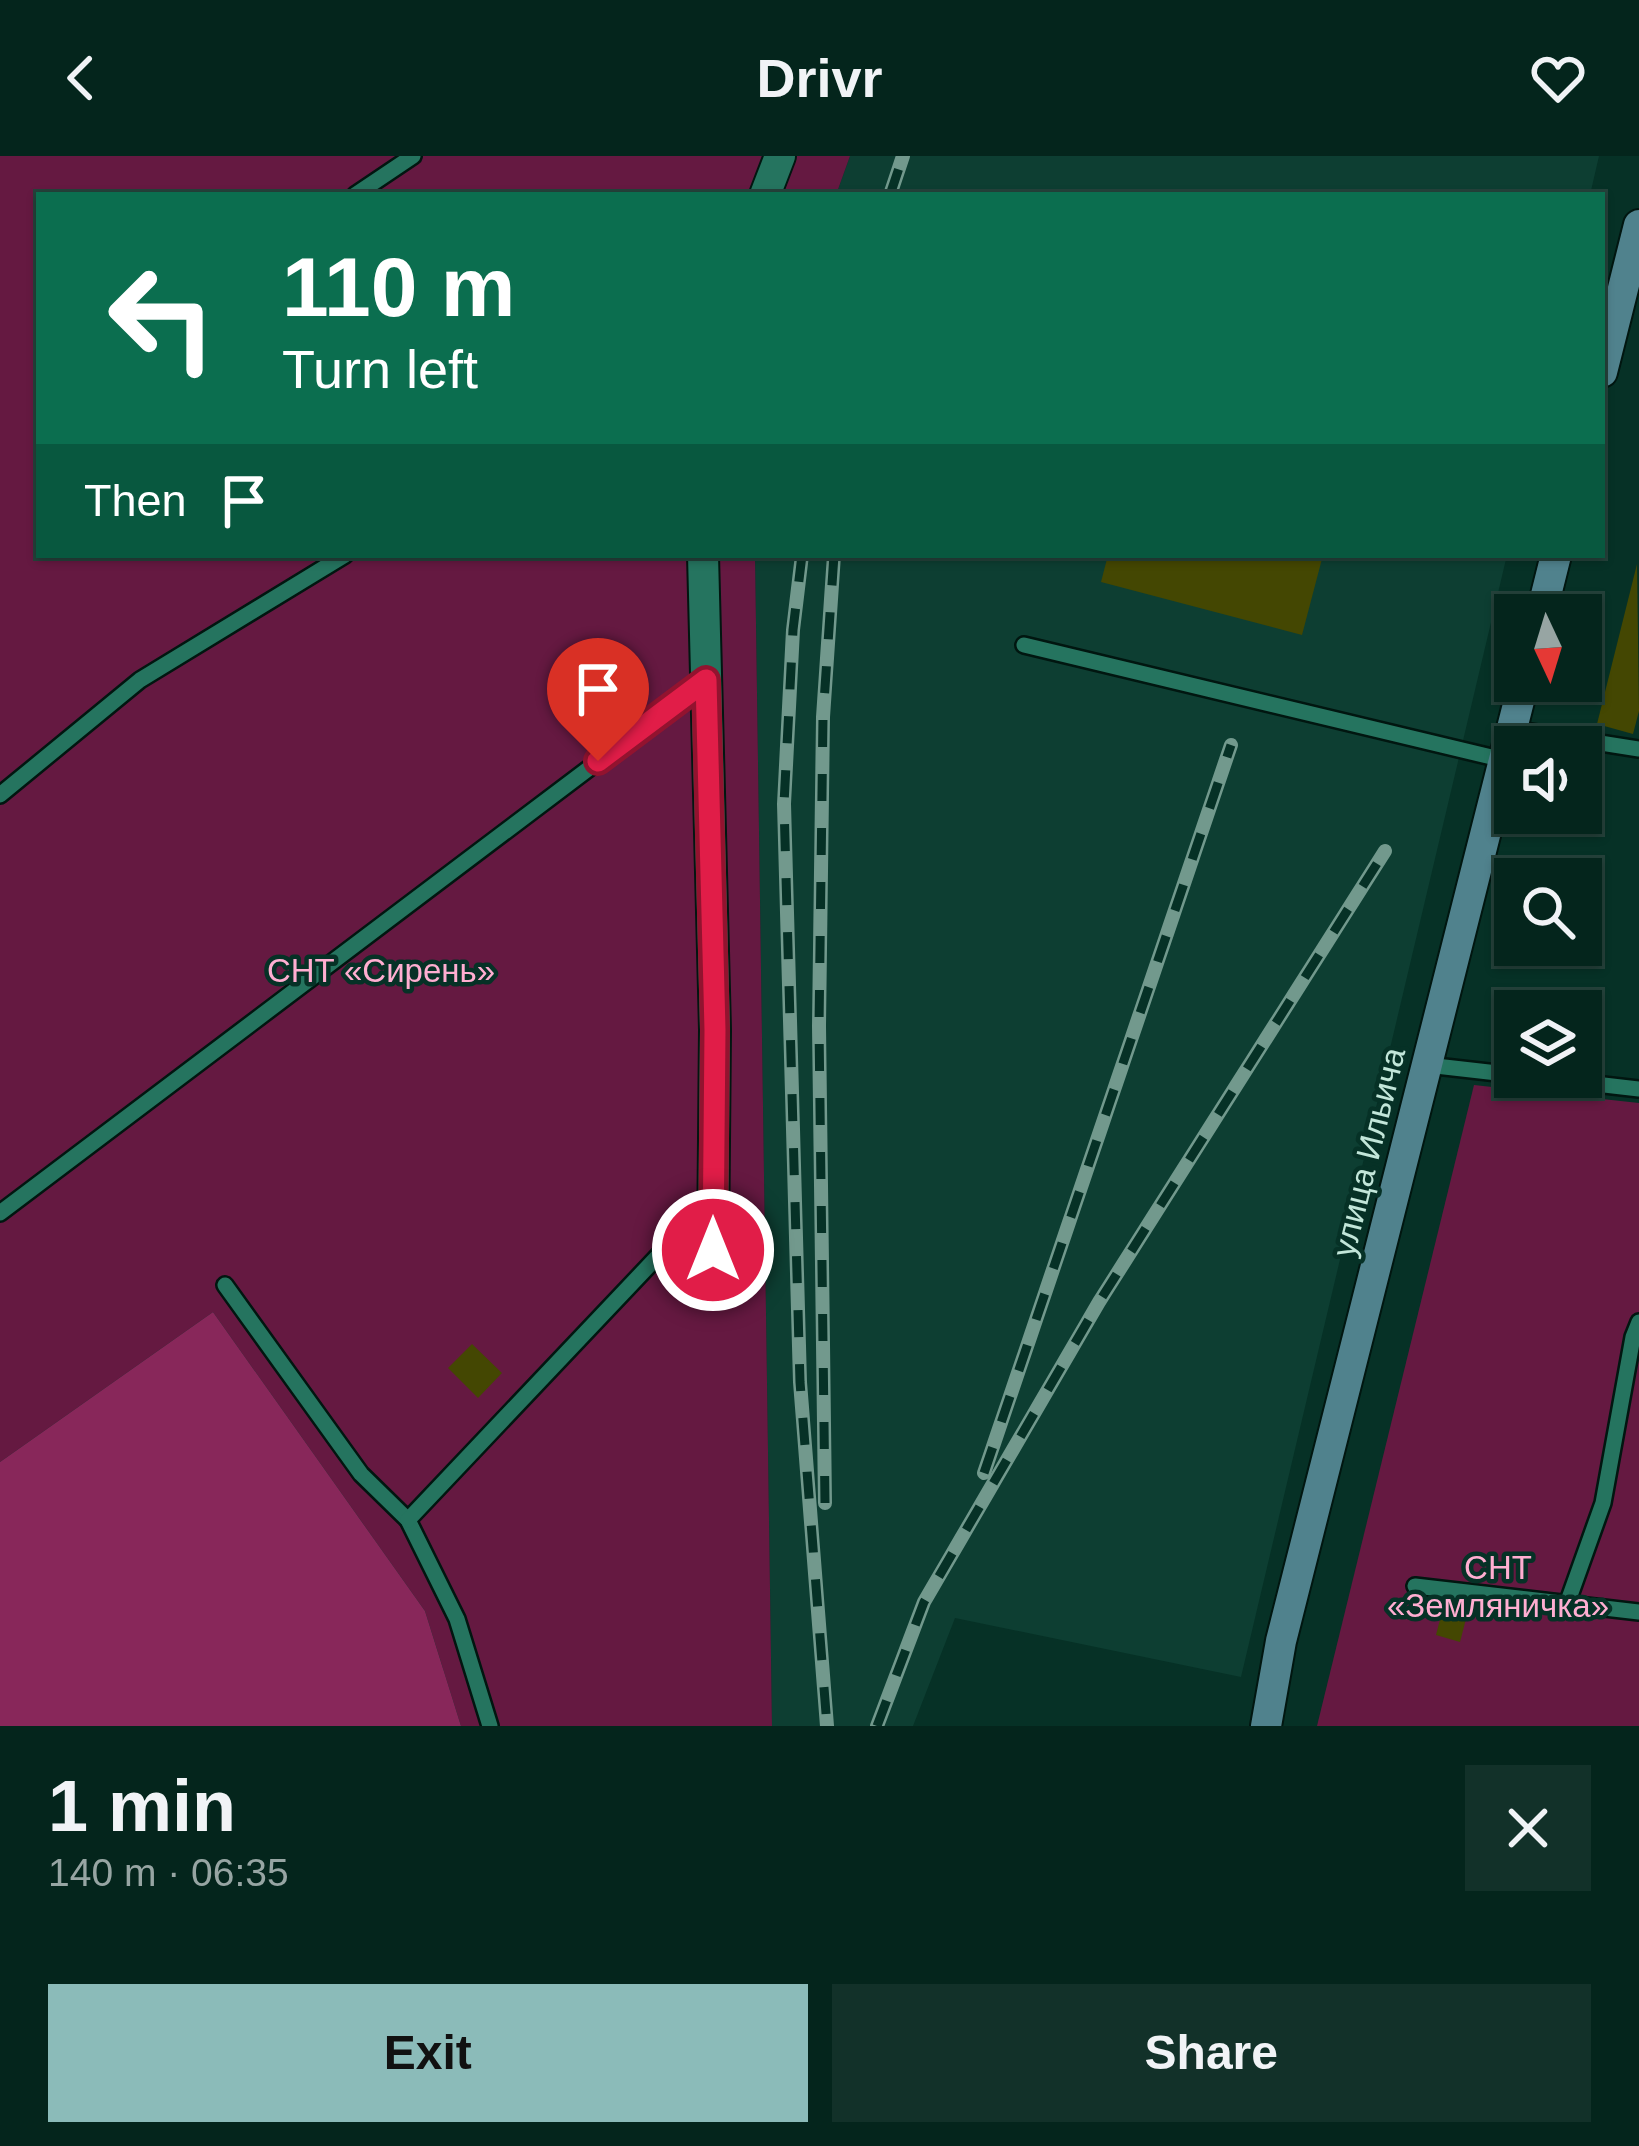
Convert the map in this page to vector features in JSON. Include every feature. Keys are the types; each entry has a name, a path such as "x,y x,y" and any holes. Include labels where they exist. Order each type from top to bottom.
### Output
{"main road":[{"path":"1605,362 1634,266 1639,225"},
{"path":"1546,594 1555,558"},
{"name":"улица Ильича","path":"1266,1726 1281,1641 1494,800"}],"street":[{"path":"766,192 780,156"},
{"path":"703,558 715,1030 713,1250"}],"lane":[{"path":"359,192 413,156"},
{"path":"0,796 140,680 340,558"},
{"path":"1024,645 1494,758"},
{"path":"0,1213 706,680"},
{"path":"1602,743 1639,749"},
{"path":"1427,1065 1494,1073"},
{"path":"1602,1085 1639,1089"},
{"path":"408,1520 714,1197"},
{"path":"225,1285 361,1474 408,1520 458,1619 490,1726"},
{"path":"1567,1604 1603,1503 1639,1322"},
{"path":"1415,1586 1639,1612"}],"shaded area":[{"path":"850,156 1599,156 1591,192 837,192"},
{"path":"755,558 1506,558 1494,594 1494,610 1241,1677 955,1618 913,1726 772,1726"},
{"path":"213,1312 425,1611 461,1726 0,1726 0,1462"}],"green space":[{"name":"СНТ «Сирень»","path":"0,156 850,156 837,192 36,192 36,558 755,558 772,1726 461,1726 425,1611 213,1312 0,1462"},
{"name":"СНТ «Земляничка»","path":"1474,1085 1494,1087 1494,1098 1639,1103 1639,1726 1317,1726"}],"building":[{"path":"1107,558 1322,558 1302,635 1101,582"},
{"path":"1637,564 1639,711 1633,734 1597,724"},
{"path":"472,1344 502,1373 478,1398 448,1368"},
{"path":"1444,1604 1468,1611 1460,1642 1436,1635"}],"railway":[{"path":"891,192 903,156"},
{"path":"802,558 784,804 800,1382 827,1726"},
{"path":"825,1503 819,1026 823,717 834,558"},
{"path":"984,1473 1231,745"},
{"path":"877,1726 924,1602 1099,1302 1385,851"}],"route":[{"path":"598,761 706,680 715,1030 713,1250"}]}
